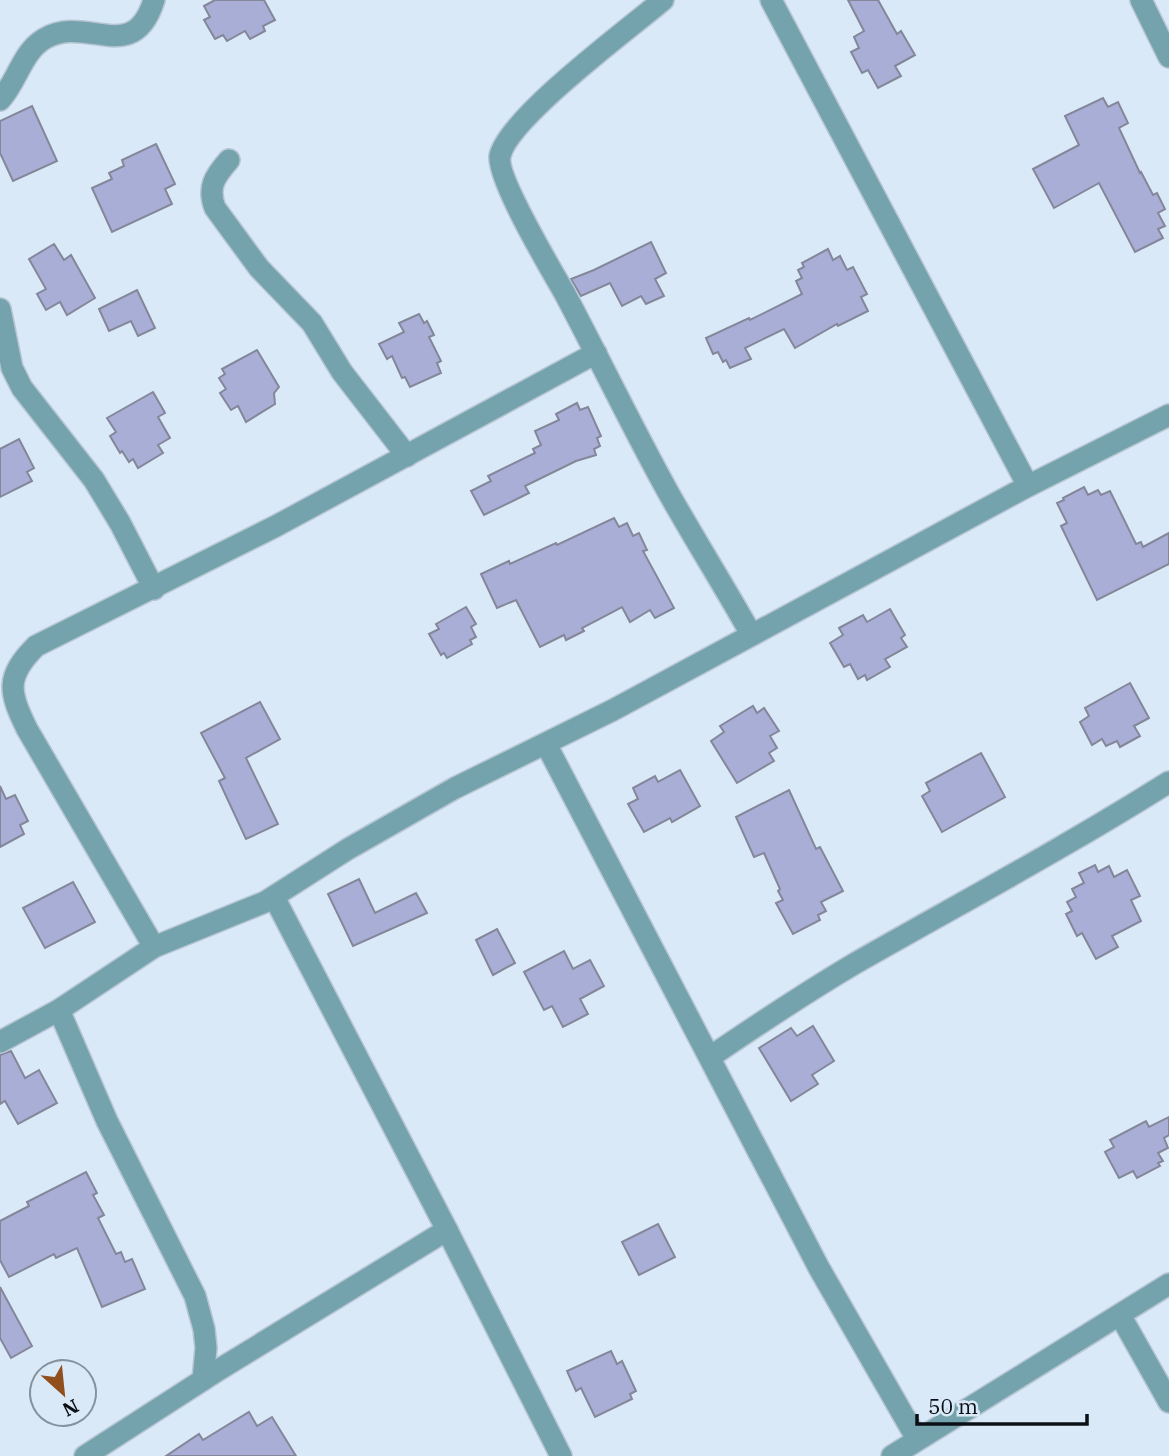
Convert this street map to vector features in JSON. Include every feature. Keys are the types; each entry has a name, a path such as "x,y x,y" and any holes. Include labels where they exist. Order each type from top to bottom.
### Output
{"street":[{"path":"0,100 32,50 44,39 60,32 114,36 132,34 144,24 153,0"},
{"path":"663,0 550,94 511,134 500,158 502,173 668,492 751,634"},
{"path":"771,0 1028,486"},
{"path":"1141,0 1169,57"},
{"path":"229,160 211,186 215,208 259,268 312,323 342,372 407,456"},
{"path":"0,309 15,377 28,398 94,480 154,589"},
{"path":"154,947 27,729 13,700 12,680 20,662 36,646 154,589 596,353"},
{"path":"0,1042 59,1010 154,947 274,897 303,876 402,817 637,698 1028,486 1169,415"},
{"path":"546,744 819,1268 917,1439"},
{"path":"710,1057 852,965 1077,839 1169,782"},
{"path":"274,897 561,1456"},
{"path":"59,1010 107,1121 195,1296 206,1348 203,1380"},
{"path":"85,1456 447,1230"},
{"path":"892,1456 1169,1284"},
{"path":"1120,1315 1169,1402"}],"building":[{"path":"215,0 264,0 275,20 263,26 265,31 250,39 245,31 227,41 223,35 215,39 204,20 210,17 204,6"},
{"path":"848,0 878,0 897,34 901,31 915,55 895,66 901,76 878,88 868,70 862,73 851,52 859,48 854,37 864,31"},
{"path":"1103,98 1108,107 1118,102 1128,123 1119,128 1140,173 1153,195 1157,193 1165,209 1158,213 1165,226 1158,229 1163,238 1135,252 1099,183 1054,208 1033,169 1079,145 1065,116"},
{"path":"32,106 57,161 13,181 0,153 0,121"},
{"path":"156,144 175,184 165,189 172,204 112,232 92,188 112,179 109,173 124,166 122,160"},
{"path":"651,242 666,273 655,279 664,296 646,304 641,296 622,306 610,283 581,296 571,279"},
{"path":"54,244 64,260 71,255 95,298 67,315 60,302 46,310 37,294 46,289 29,259"},
{"path":"828,249 833,260 840,256 847,270 853,267 867,294 861,297 868,311 838,326 837,324 795,348 784,329 745,348 751,359 730,368 718,352 713,354 706,338 802,294 796,281 802,278 798,270 804,267 802,263"},
{"path":"137,290 155,328 138,336 131,321 109,331 99,309"},
{"path":"419,314 424,323 427,321 434,335 429,337 441,361 437,363 441,373 410,387 405,377 402,378 392,356 387,359 379,344 404,332 399,323"},
{"path":"257,350 279,387 274,393 275,404 246,422 238,406 231,410 220,393 226,389 219,378 225,374 222,369"},
{"path":"153,392 165,413 158,417 170,438 158,445 163,453 138,468 133,459 129,462 122,451 120,453 110,436 116,432 107,418"},
{"path":"577,403 580,410 588,407 601,436 597,438 600,446 594,449 596,455 576,461 525,486 529,493 484,515 471,491 491,481 488,476 535,453 533,449 541,445 535,431 559,420 556,414"},
{"path":"19,439 34,468 27,472 32,481 0,497 0,449"},
{"path":"1084,487 1088,495 1098,490 1101,495 1110,491 1136,544 1141,542 1143,547 1169,533 1169,564 1097,600 1061,526 1067,523 1057,503"},
{"path":"614,518 619,527 627,523 633,536 639,533 647,550 643,551 674,608 655,618 650,610 630,622 622,607 582,628 584,631 566,640 564,635 540,647 516,600 497,608 481,574 556,543 557,545"},
{"path":"466,607 476,624 471,627 476,637 470,640 472,644 447,658 444,653 441,655 429,634 439,629 436,624"},
{"path":"890,609 905,635 901,638 907,647 885,659 890,667 867,680 865,675 858,679 850,664 844,667 830,643 843,635 839,628 863,615 867,622"},
{"path":"1130,683 1149,718 1134,726 1140,736 1120,747 1117,741 1106,746 1102,739 1092,745 1080,722 1089,716 1085,708"},
{"path":"260,702 280,739 246,758 278,824 246,839 219,781 225,778 201,733"},
{"path":"753,706 757,713 764,708 779,731 770,736 777,748 769,753 774,761 737,783 711,741 724,732 720,726"},
{"path":"981,753 1005,797 942,832 922,796 930,791 926,783"},
{"path":"680,770 700,806 672,822 670,818 644,832 628,804 638,799 633,788 655,776 658,782"},
{"path":"0,786 6,799 15,795 28,821 20,825 24,834 0,847"},
{"path":"789,790 816,849 820,847 843,891 821,902 826,911 818,915 820,920 793,934 776,903 783,900 764,853 754,857 736,817"},
{"path":"1095,865 1098,872 1109,866 1114,877 1127,870 1140,896 1131,900 1141,921 1112,936 1118,947 1096,959 1082,933 1077,936 1066,914 1072,911 1067,902 1076,897 1072,889 1084,883 1079,873"},
{"path":"359,879 375,913 416,893 427,913 353,946 328,894"},
{"path":"73,882 95,922 45,948 23,908"},
{"path":"497,929 515,963 493,975 476,940"},
{"path":"564,951 573,969 590,960 604,986 580,999 588,1014 563,1027 552,1006 544,1010 524,972"},
{"path":"813,1026 834,1061 812,1075 818,1084 791,1101 759,1048 791,1028 797,1036"},
{"path":"11,1051 25,1078 39,1070 57,1103 18,1124 5,1101 0,1104 0,1055"},
{"path":"1169,1117 1169,1135 1164,1138 1168,1148 1158,1153 1163,1161 1158,1163 1160,1166 1137,1178 1133,1171 1119,1178 1105,1152 1114,1147 1110,1140 1146,1121 1149,1127"},
{"path":"86,1172 97,1193 93,1195 104,1215 98,1218 116,1254 121,1252 125,1262 132,1259 145,1289 102,1307 77,1248 56,1258 54,1254 9,1277 0,1260 0,1221 29,1206 27,1202"},
{"path":"658,1224 675,1257 639,1275 622,1242"},
{"path":"0,1287 32,1346 11,1358 0,1338"},
{"path":"611,1351 617,1364 622,1361 636,1391 630,1394 632,1399 595,1417 581,1388 576,1391 567,1371"},
{"path":"249,1412 257,1426 272,1417 296,1456 166,1456 199,1434 203,1440"}]}
